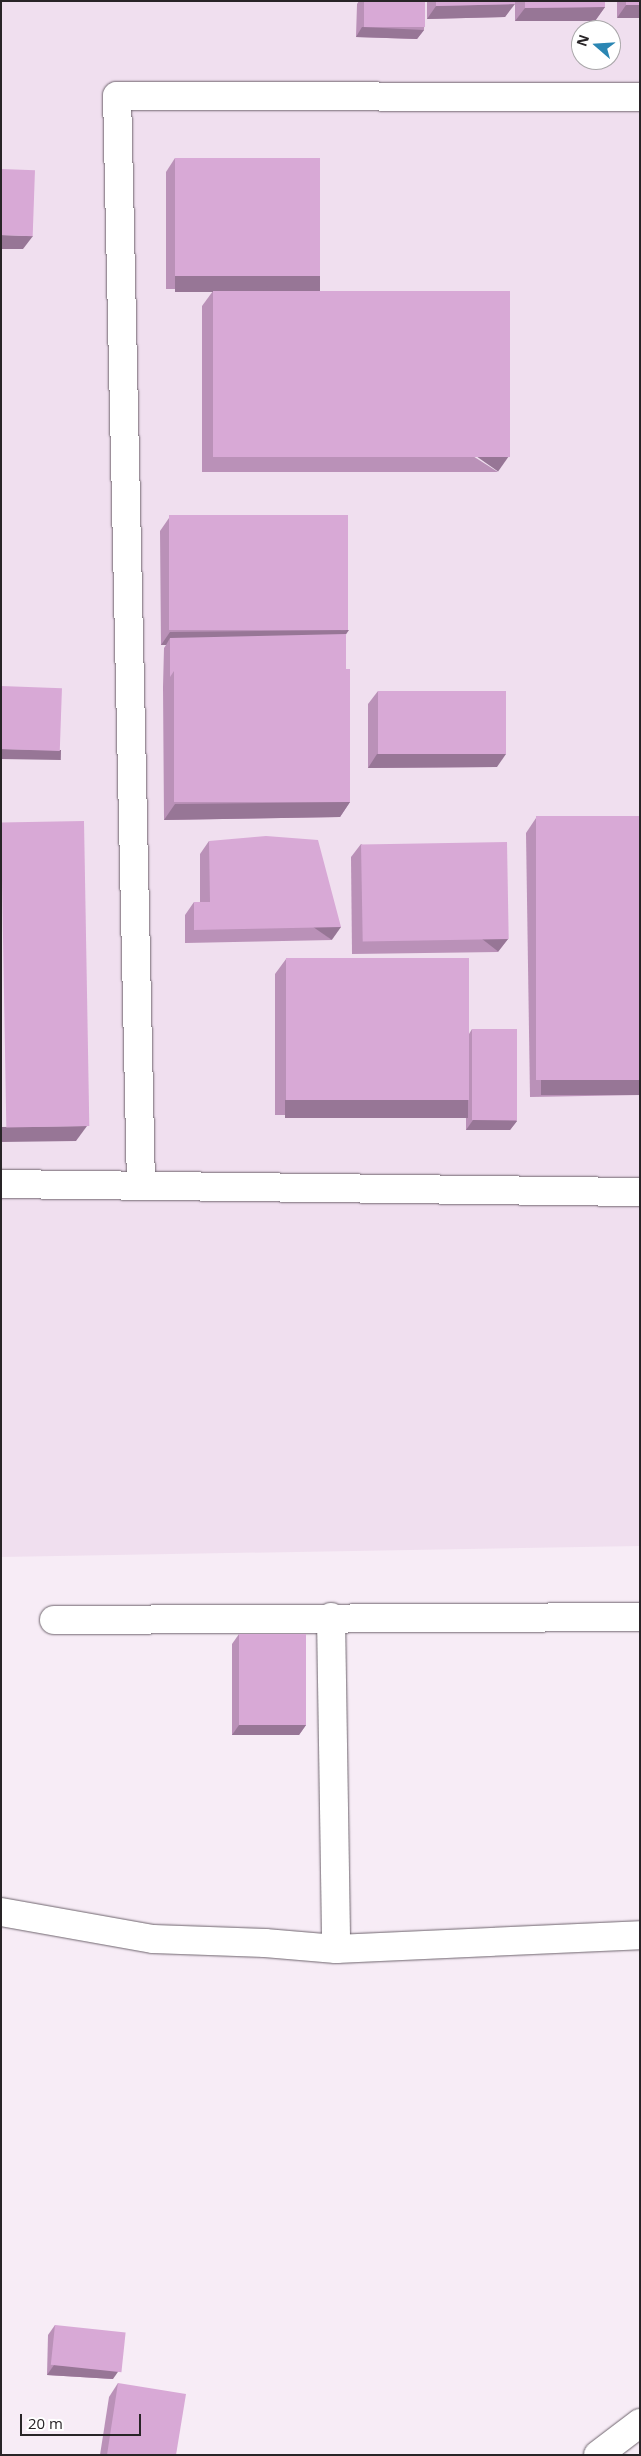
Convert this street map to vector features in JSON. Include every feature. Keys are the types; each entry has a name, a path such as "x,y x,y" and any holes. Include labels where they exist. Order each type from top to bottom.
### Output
{"street":[{"path":"140,1184 117,96 640,98"},
{"path":"1,1184 140,1184 640,1192"},
{"path":"331,1617 336,1949"},
{"path":"54,1620 331,1617 640,1617"},
{"path":"1,1912 153,1939 265,1943 336,1949 640,1935"},
{"path":"598,2455 640,2423"}],"shaded area":[{"path":"1,1 640,1 640,1546 1,1557"}],"building":[{"path":"364,1 425,1 425,27 364,27"},
{"path":"436,1 515,1 515,4 436,6"},
{"path":"525,1 605,1 605,7 525,8"},
{"path":"626,1 640,1 640,5 626,5"},
{"path":"175,158 320,158 320,276 175,276"},
{"path":"1,169 35,170 33,236 1,235"},
{"path":"213,291 510,291 510,457 213,457"},
{"path":"169,515 348,515 348,630 169,630"},
{"path":"346,634 346,669 174,671 170,677 170,638"},
{"path":"174,669 350,669 350,802 174,802"},
{"path":"1,686 62,688 60,751 1,749"},
{"path":"378,691 506,691 506,754 378,754"},
{"path":"536,816 640,816 640,1080 536,1080"},
{"path":"84,821 89,1126 6,1127 1,822"},
{"path":"266,836 318,840 341,927 194,930 194,902 210,902 209,841"},
{"path":"507,842 509,939 363,942 361,845"},
{"path":"286,958 469,958 469,1100 286,1100"},
{"path":"472,1029 517,1029 517,1120 472,1120"},
{"path":"239,1634 306,1634 306,1725 239,1725"},
{"path":"55,2325 126,2332 121,2372 51,2365"},
{"path":"118,2383 186,2394 176,2455 107,2455"}]}
